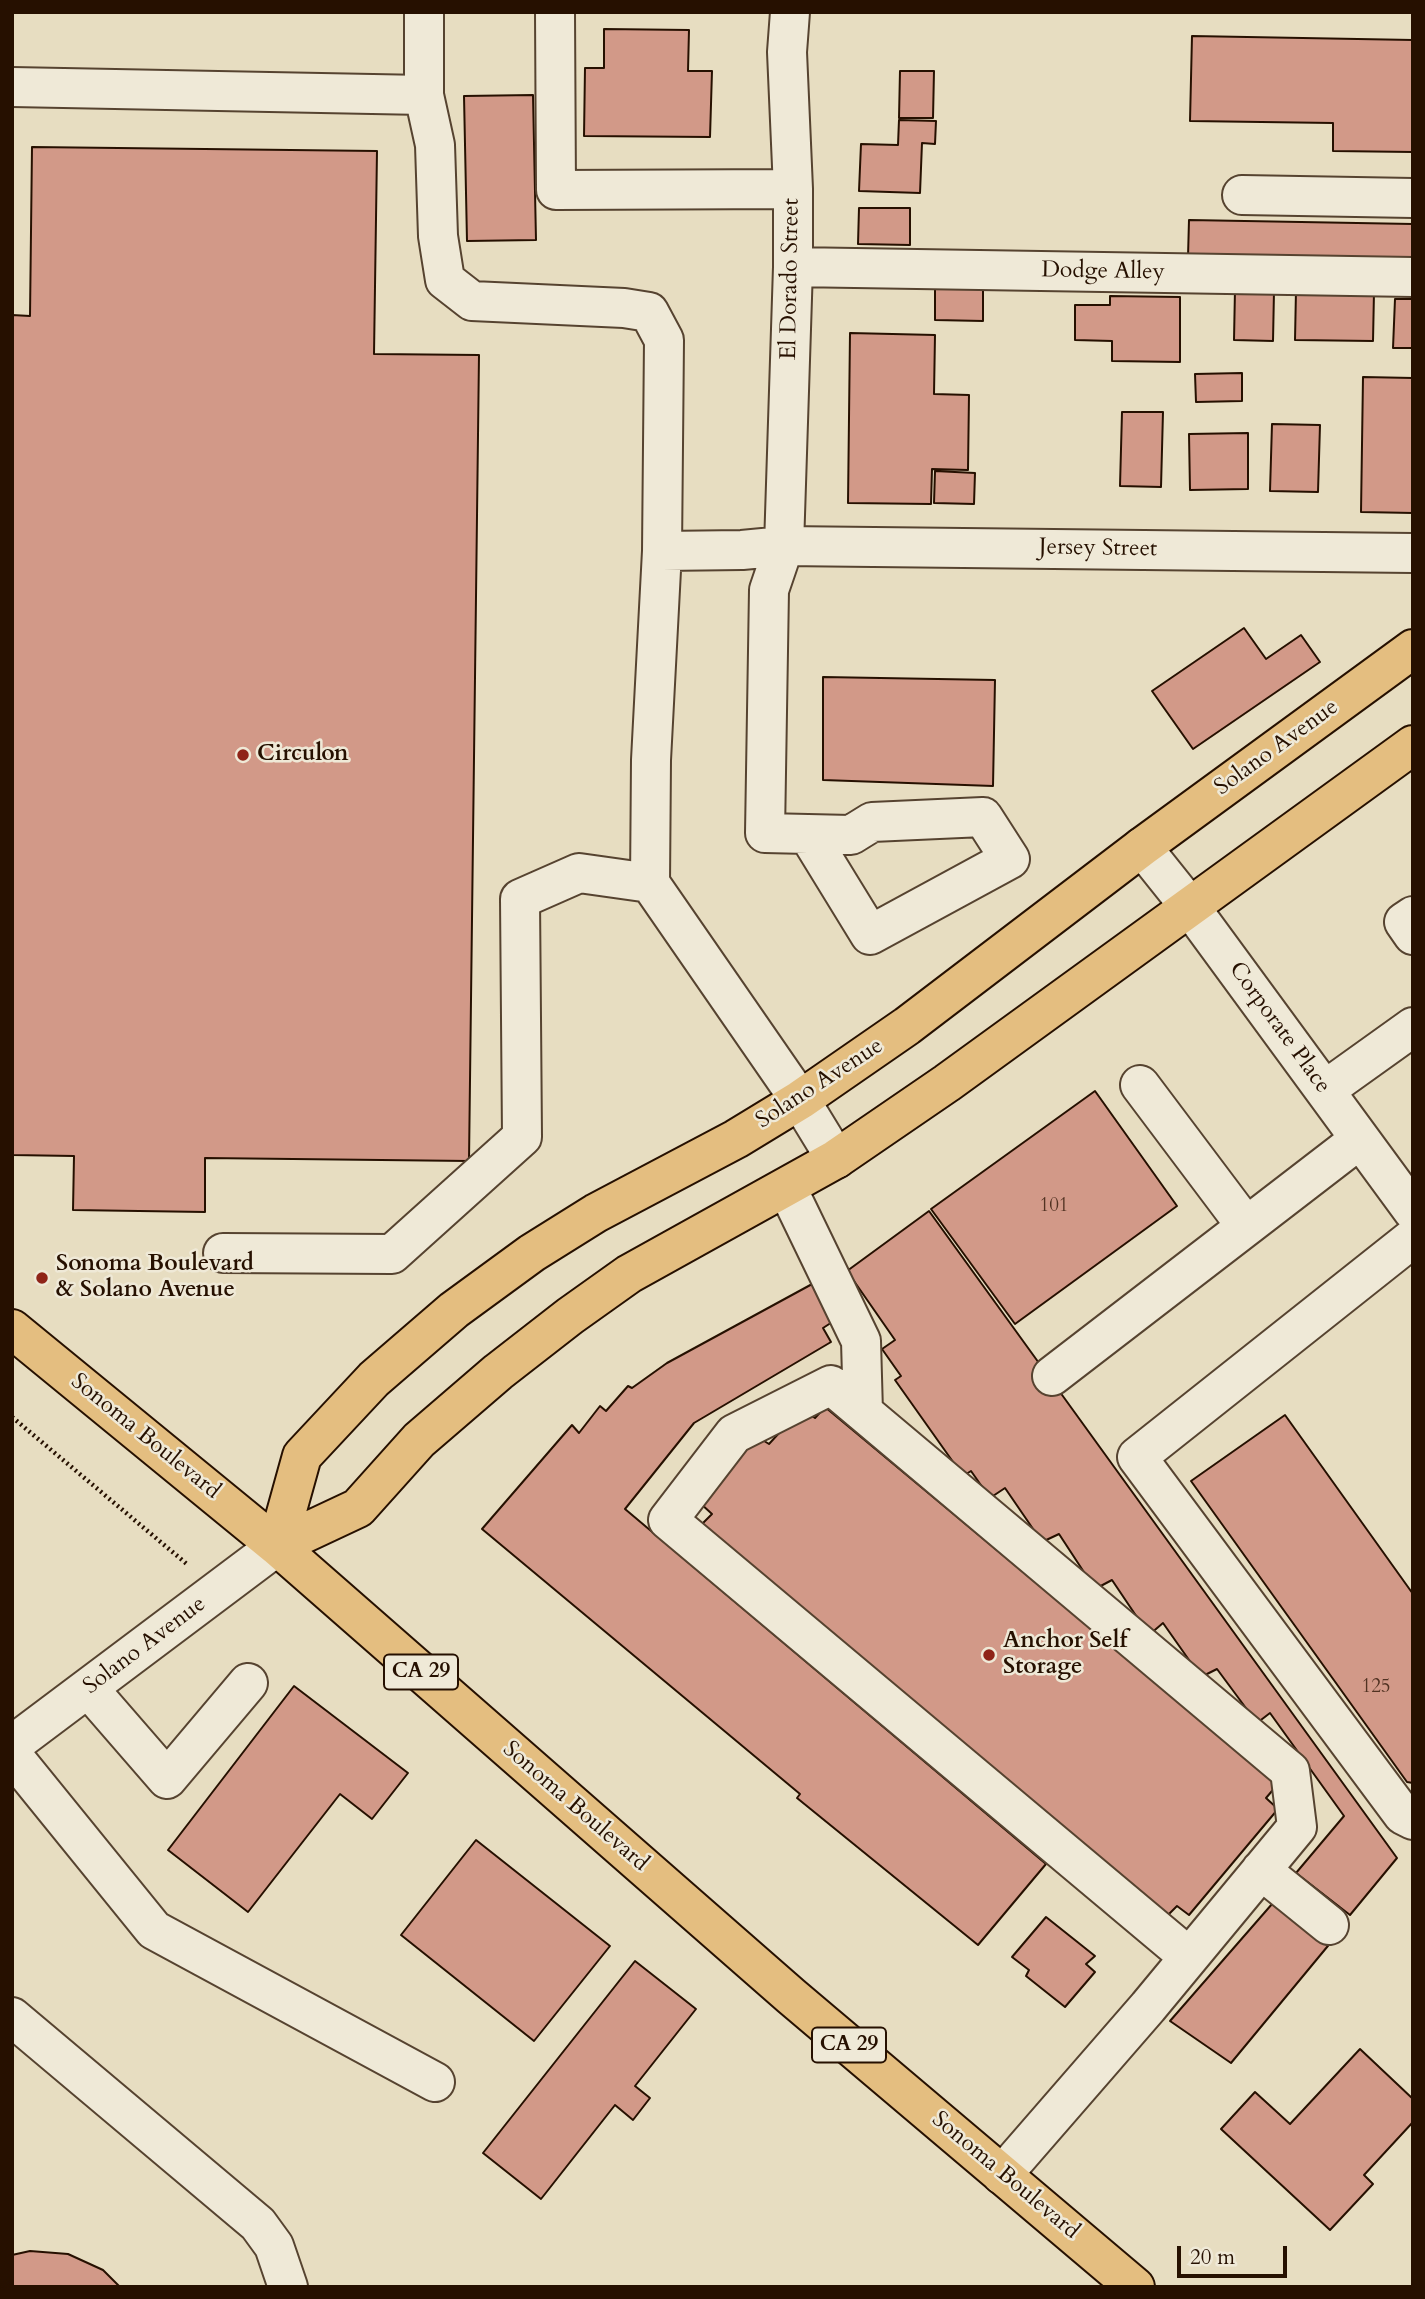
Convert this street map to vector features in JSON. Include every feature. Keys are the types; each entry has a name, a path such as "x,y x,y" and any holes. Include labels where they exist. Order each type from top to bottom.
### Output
{"main road":[{"name":"Solano Avenue","path":"277,1546 302,1456 374,1379 444,1319 532,1253 596,1213 736,1139 800,1100 906,1026 1142,847 1413,649"},
{"name":"Solano Avenue","path":"277,1546 358,1508 419,1440 570,1316 629,1274 836,1159 947,1083 1413,745"},
{"name":"Sonoma Boulevard","path":"12,1329 277,1546 791,1996 1135,2287"}],"street":[{"path":"424,12 424,95 435,145 438,236 445,280 472,301 624,308 649,312 664,340 663,551 651,760 650,883 800,1100 836,1159"},
{"path":"555,12 556,190 793,190"},
{"name":"El Dorado Street","path":"790,12 787,52 793,190 793,267 784,546 769,590 765,833 808,834"},
{"path":"12,87 424,95"},
{"path":"1242,195 1413,198"},
{"name":"Dodge Alley","path":"793,267 1413,277"},
{"name":"Jersey Street","path":"663,551 742,550 784,546 1413,553"},
{"path":"983,817 1010,859 870,934 808,834 851,835 872,822 983,817"},
{"name":"Corporate Place","path":"1142,847 1190,907 1413,1211"},
{"path":"223,1253 392,1254 522,1137 520,899 579,873 650,883"},
{"path":"1413,916 1404,922 1413,935"},
{"path":"1325,1090 1413,1027"},
{"path":"1140,1085 1246,1226"},
{"path":"1052,1376 1360,1139"},
{"path":"787,1188 860,1341 863,1412"},
{"path":"1413,1238 1138,1457 1403,1815 1413,1820"},
{"path":"1002,2175 1189,1956 1297,1827 1290,1772 831,1385 734,1434 668,1520 1189,1956"},
{"name":"Solano Avenue","path":"12,1745 277,1546"},
{"path":"88,1688 167,1779 248,1683"},
{"path":"12,1755 154,1930 435,2082"},
{"path":"1261,1870 1329,1925"},
{"path":"12,2017 258,2224 274,2246 288,2287"}],"path":[{"path":"12,1418 218,1591"}],"building":[{"path":"604,29 689,30 688,71 712,71 710,137 584,136 585,68 604,68"},
{"path":"1192,36 1413,40 1413,152 1333,151 1333,123 1190,121"},
{"path":"900,71 934,71 933,118 899,118"},
{"path":"533,95 536,240 467,241 464,96"},
{"path":"899,120 936,121 935,144 922,143 920,193 859,191 861,144 898,145"},
{"name":"Circulon","path":"32,147 377,151 374,354 479,355 469,1161 205,1158 205,1212 73,1210 74,1156 12,1155 12,315 30,316"},
{"path":"859,208 910,208 910,245 858,244"},
{"path":"1189,220 1413,224 1413,260 1188,257"},
{"path":"935,285 983,286 983,321 935,320"},
{"path":"1235,289 1274,291 1273,341 1234,340"},
{"path":"1296,290 1374,292 1373,341 1295,340"},
{"path":"1110,296 1180,297 1180,362 1112,361 1112,341 1075,340 1075,305 1110,305"},
{"path":"1395,299 1413,299 1413,348 1393,348"},
{"path":"850,333 935,335 934,394 969,395 968,470 932,469 931,504 848,503"},
{"path":"1242,373 1242,401 1196,402 1195,374"},
{"path":"1363,377 1413,378 1413,513 1361,512"},
{"path":"1122,412 1163,412 1161,487 1120,486"},
{"path":"1272,424 1320,425 1318,492 1270,491"},
{"path":"1248,433 1248,489 1190,490 1189,434"},
{"path":"935,471 975,473 974,504 934,503"},
{"path":"1244,628 1266,659 1301,635 1320,662 1193,749 1152,691"},
{"path":"823,677 995,680 993,786 823,780"},
{"path":"1095,1091 1177,1206 1015,1324 931,1209"},
{"name":"Anchor Self Storage","path":"929,1211 1397,1858 1350,1915 1296,1873 1344,1816 1270,1713 1257,1723 1217,1669 1201,1677 1163,1623 1149,1635 1112,1580 1095,1589 1059,1534 1042,1542 1005,1488 990,1498 971,1471 963,1476 895,1380 901,1376 882,1349 895,1340 847,1271"},
{"path":"814,1283 837,1319 823,1328 831,1342 694,1423 625,1509 1046,1864 978,1945 797,1798 800,1794 482,1529 572,1425 579,1433 600,1406 606,1411 628,1386 632,1388 667,1363"},
{"name":"Anchor Self Storage","path":"825,1407 1278,1784 1266,1798 1278,1809 1189,1915 1177,1906 1168,1915 700,1526 712,1514 700,1503 756,1436 769,1444 801,1409 815,1418"},
{"path":"1285,1415 1413,1594 1413,1783 1407,1782 1191,1481"},
{"path":"294,1686 408,1773 372,1819 340,1794 248,1912 168,1850"},
{"path":"476,1840 610,1946 534,2041 401,1935"},
{"path":"1279,1896 1332,1941 1231,2063 1170,2021"},
{"path":"1046,1917 1095,1956 1086,1964 1095,1972 1065,2007 1026,1976 1029,1970 1012,1957"},
{"path":"635,1961 696,2009 635,2086 650,2098 633,2120 615,2105 541,2199 483,2153"},
{"path":"1360,2049 1413,2099 1413,2122 1364,2175 1373,2184 1330,2230 1221,2129 1255,2092 1290,2124"},
{"path":"30,2251 68,2254 103,2270 120,2287 12,2287 12,2255"}],"place":[{"name":"Circulon","path":"243,755"},
{"name":"Sonoma Boulevard & Solano Avenue","path":"42,1278"},
{"name":"Anchor Self Storage","path":"989,1655"}]}
